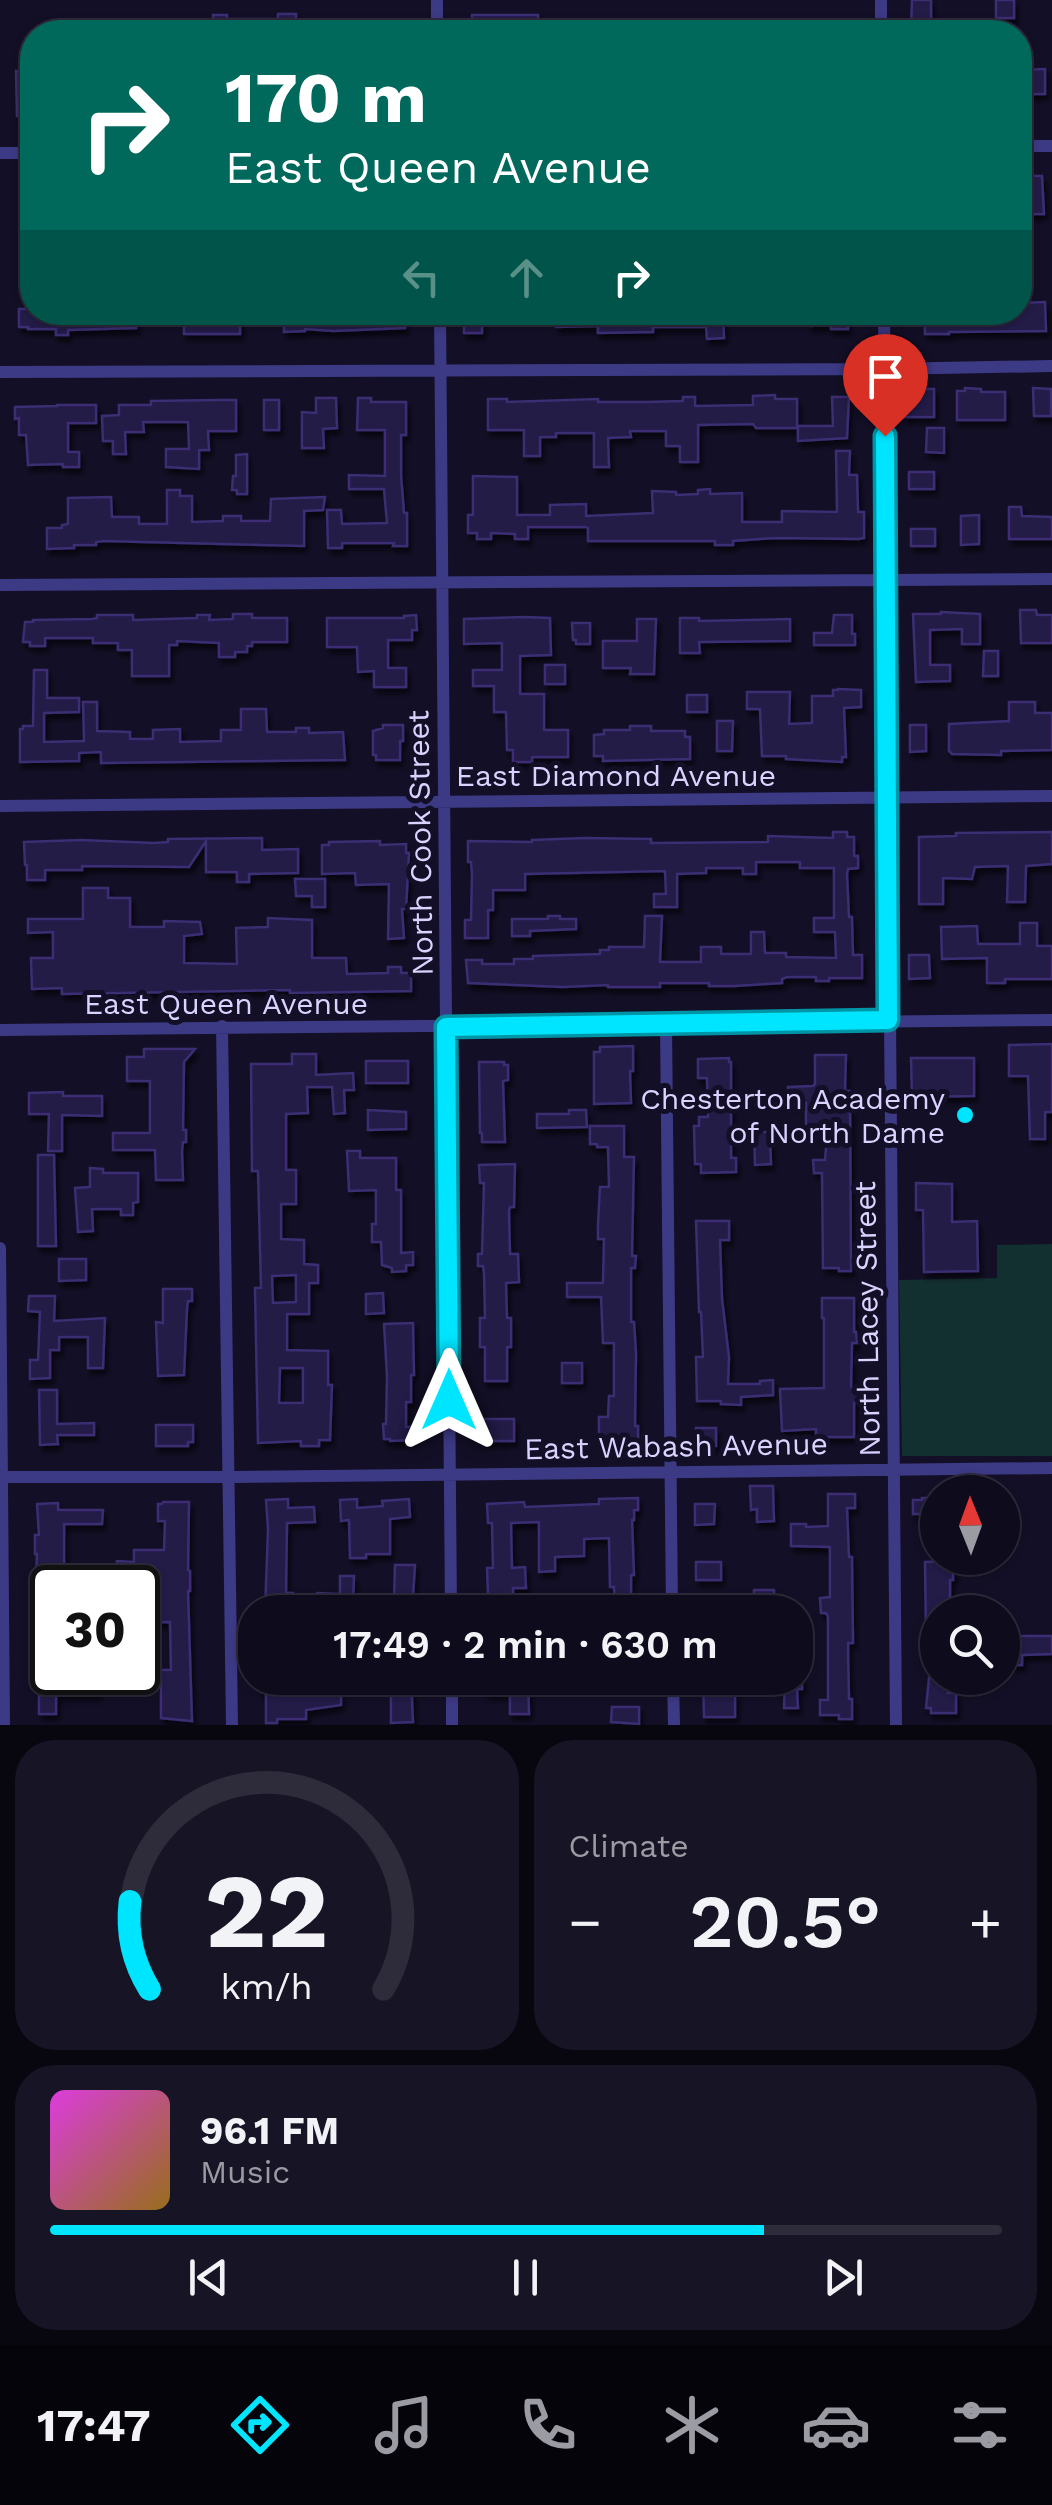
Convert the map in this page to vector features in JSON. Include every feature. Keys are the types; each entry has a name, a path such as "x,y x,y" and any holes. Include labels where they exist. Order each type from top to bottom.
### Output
{"street":[{"name":"North Cook Street","path":"440,325 451,1595"},
{"name":"North Lacey Street","path":"884,325 896,1725"},
{"path":"0,372 1052,366"},
{"path":"0,585 1052,579"},
{"name":"East Diamond Avenue","path":"0,806 1052,796"},
{"name":"East Queen Avenue","path":"0,1030 1052,1020"},
{"path":"666,1024 672,1595"},
{"path":"222,1026 232,1725"},
{"path":"0,1248 4,1725"},
{"name":"East Wabash Avenue","path":"1,1477 1052,1468"},
{"path":"452,1695 452,1725"},
{"path":"673,1695 674,1725"}],"green space":[{"path":"1052,1244 1052,1456 902,1456 899,1280 997,1278 997,1245"}],"building":[{"path":"912,0 931,0 931,20 911,20"},
{"path":"996,0 1014,0 1014,18 996,18"},
{"path":"278,14 296,14 296,20 213,20 213,15 227,15 227,19 278,19"},
{"path":"472,15 538,15 538,20 472,20"},
{"path":"1045,69 1045,94 1032,94 1032,70"},
{"path":"16,71 20,71 20,116"},
{"path":"1032,176 1042,176 1044,214 1032,214"},
{"path":"1045,302 1046,331 925,334 925,325 1032,325 1032,303"},
{"path":"19,309 20,325 136,325 68,330 68,335 56,335 56,329 19,327"},
{"path":"184,325 240,325 240,334 184,334"},
{"path":"284,325 405,325 405,328 284,332"},
{"path":"464,325 482,325 482,333 464,333"},
{"path":"556,325 724,325 724,338 707,339 706,327 598,333 598,326"},
{"path":"831,325 848,325 848,329 831,329"},
{"path":"965,388 1005,392 1005,420 957,420 957,391"},
{"path":"1033,388 1051,389 1051,416 1034,416"},
{"path":"904,389 934,389 934,417 904,417"},
{"path":"775,395 775,399 797,399 797,428 698,425 698,462 680,462 680,446 666,446 666,431 630,431 631,437 608,438 609,467 594,467 594,433 540,437 540,456 524,456 524,430 488,430 488,399 647,402 695,397 695,406 753,405 753,396"},
{"path":"832,397 849,397 847,438 798,441 798,426 833,426"},
{"path":"316,398 336,398 337,428 323,429 324,448 302,448 302,412 316,413"},
{"path":"358,398 406,402 401,475 407,546 342,543 342,548 328,548 327,510 341,510 342,524 387,523 384,489 349,489 349,475 385,476 385,430 357,430"},
{"path":"236,400 236,431 208,431 209,450 199,450 199,469 166,467 166,449 189,449 188,422 143,422 144,432 125,432 126,454 113,454 113,441 103,441 102,416 119,415 119,405"},
{"path":"264,400 279,400 279,430 264,430"},
{"path":"96,405 96,423 68,423 68,452 79,452 79,467 28,465 26,435 19,435 15,407"},
{"path":"927,428 944,428 944,453 926,452"},
{"path":"836,451 850,451 849,475 857,475 858,512 864,512 864,538 775,538 715,545 715,541 588,541 586,527 528,527 528,539 491,533 491,539 477,539 477,533 468,533 468,515 473,515 473,476 517,477 517,515 550,515 550,505 586,504 586,516 653,513 652,491 676,495 710,489 710,494 742,493 742,522 782,522 782,511 837,512"},
{"path":"247,454 247,494 237,494 237,490 232,490 236,455"},
{"path":"909,472 934,472 934,489 909,489"},
{"path":"167,490 180,490 180,496 192,496 192,522 223,521 223,516 241,516 241,521 270,521 271,499 325,497 323,510 304,511 304,546 104,541 47,549 47,528 68,524 68,498 111,497 112,517 139,517 139,524 167,524"},
{"path":"1009,507 1021,507 1022,516 1052,517 1052,539 1009,539"},
{"path":"979,515 979,544 961,545 961,516"},
{"path":"911,529 935,529 935,546 911,546"},
{"path":"1020,610 1052,615 1052,643 1021,643"},
{"path":"233,614 287,618 287,642 252,642 247,652 219,657 219,643 177,641 177,645 169,645 169,676 132,676 132,650 118,650 118,643 93,643 93,638 45,638 45,646 23,642 25,622 33,620 92,619 97,615 133,615 133,620 210,615 209,620 233,619"},
{"path":"913,614 980,614 980,644 962,644 962,629 930,630 930,665 950,665 950,681 916,682"},
{"path":"416,615 417,630 412,630 412,640 388,640 388,668 406,668 406,687 374,687 374,671 358,672 357,647 327,647 327,618"},
{"path":"834,615 852,615 855,645 814,645 814,633 832,633"},
{"path":"550,618 551,655 520,656 520,694 544,694 544,730 568,730 568,757 532,757 532,762 513,762 513,750 507,750 506,712 494,712 494,686 473,686 473,670 502,670 502,643 464,644 464,619"},
{"path":"680,618 790,619 790,641 699,642 700,653 680,653"},
{"path":"637,619 656,619 654,674 630,674 631,668 603,668 603,641 637,641"},
{"path":"572,623 590,623 590,644 576,644"},
{"path":"984,651 998,651 998,676 983,676"},
{"path":"545,665 565,665 565,684 545,684"},
{"path":"34,670 47,670 47,698 79,698 79,712 44,713 44,742 84,741 83,702 97,702 97,731 130,732 130,739 153,739 153,730 180,729 180,742 221,741 221,730 241,730 241,709 266,709 267,732 309,728 309,733 343,732 345,760 101,763 101,752 79,753 79,761 20,762 20,729 33,726"},
{"path":"833,690 861,690 861,707 844,708 846,757 842,757 842,762 762,756 760,709 747,709 747,692 790,692 789,724 812,723 812,696 833,696"},
{"path":"687,695 707,695 707,712 687,712"},
{"path":"1009,702 1035,702 1035,713 1052,713 1052,750 1001,751 1001,755 949,751 949,724 1009,721"},
{"path":"717,721 733,721 732,751 717,751"},
{"path":"383,725 403,725 400,760 376,760 373,755 373,731"},
{"path":"910,725 926,725 926,751 910,752"},
{"path":"630,726 651,726 651,731 685,731 685,737 690,737 690,759 603,761 603,756 594,756 594,735 604,734 604,730 630,730"},
{"path":"833,832 847,832 847,837 854,837 854,856 858,856 858,868 848,869 847,874 853,955 862,955 862,978 816,981 816,977 787,977 782,983 660,983 660,987 468,983 466,960 514,964 514,959 533,956 600,954 600,950 609,947 644,947 645,916 662,916 660,962 701,962 701,947 721,947 721,954 751,954 751,932 764,932 765,953 836,958 835,932 814,932 814,918 834,918 834,868 800,868 800,862 756,862 756,874 743,874 743,868 706,868 706,873 677,874 677,907 654,907 654,894 666,894 665,871 525,874 525,890 493,890 488,938 465,938 465,920 471,920 468,841 585,838 651,839 651,843 768,842 768,836 833,838"},
{"path":"1052,832 1052,864 1026,866 1025,902 1007,902 1008,866 975,867 972,879 943,878 943,904 919,904 919,837"},
{"path":"262,838 262,850 298,849 298,873 249,874 249,882 237,882 237,872 206,872 206,841 189,867 82,866 82,870 45,870 45,880 27,880 24,842 154,843 168,839"},
{"path":"380,841 380,845 406,844 409,853 406,909 402,909 404,938 388,939 389,884 356,885 355,873 322,874 322,845"},
{"path":"295,879 325,879 325,907 312,907 312,896 296,896"},
{"path":"83,888 108,888 108,898 130,898 130,927 164,927 164,921 200,922 202,934 184,936 184,963 237,964 236,928 268,927 268,918 312,920 312,958 346,958 347,974 388,973 388,967 401,967 401,973 411,973 411,991 62,994 62,988 32,989 31,958 53,958 53,932 28,933 28,919 83,919"},
{"path":"512,919 576,919 576,929 530,931 530,936 512,936"},
{"path":"1020,923 1037,923 1037,946 1052,946 1052,979 987,983 987,958 942,959 941,927 977,926 978,944 1020,944"},
{"path":"909,955 929,955 930,978 909,979"},
{"path":"1052,1044 1052,1112 1045,1112 1045,1139 1030,1139 1028,1076 1009,1076 1009,1045"},
{"path":"633,1046 631,1103 594,1104 594,1052 600,1052 600,1047"},
{"path":"144,1049 195,1049 184,1062 183,1180 156,1180 155,1150 113,1150 113,1133 150,1133 150,1081 127,1081 127,1057 144,1057"},
{"path":"292,1054 316,1054 316,1075 353,1073 354,1090 344,1090 345,1113 334,1114 332,1087 307,1087 308,1113 286,1114 286,1170 296,1170 296,1204 281,1204 281,1239 304,1240 304,1264 318,1265 318,1283 309,1283 309,1314 287,1314 287,1350 328,1351 328,1385 332,1385 330,1440 319,1440 319,1446 301,1446 301,1441 258,1443 255,1288 261,1288 258,1171 252,1171 251,1064 292,1064","holes":["296,1275 296,1302 273,1303 272,1276","280,1368 303,1368 303,1403 279,1403"]},
{"path":"815,1055 846,1055 845,1091 850,1091 851,1271 823,1268 822,1173 814,1173 813,1160 825,1160 827,1136 806,1136 806,1103 789,1104 788,1087 815,1084"},
{"path":"729,1058 731,1158 736,1158 736,1172 701,1173 701,1164 695,1164 694,1126 699,1126 699,1117 708,1117 707,1078 698,1078 698,1059"},
{"path":"911,1058 974,1058 974,1096 912,1097"},
{"path":"366,1061 408,1061 408,1083 366,1083"},
{"path":"479,1062 508,1065 508,1080 503,1081 505,1142 482,1142"},
{"path":"63,1092 63,1096 102,1096 102,1116 62,1115 62,1151 48,1151 49,1114 29,1114 29,1093"},
{"path":"368,1110 406,1112 406,1129 368,1130"},
{"path":"569,1110 586,1110 587,1127 537,1128 537,1114 569,1114"},
{"path":"590,1126 624,1126 624,1157 634,1157 632,1256 636,1256 635,1268 631,1268 631,1322 636,1353 638,1444 599,1440 599,1417 608,1417 609,1396 614,1396 614,1343 603,1343 601,1297 567,1297 567,1283 603,1283 604,1239 598,1239 598,1224 600,1187 609,1187 608,1147 590,1144"},
{"path":"754,1132 770,1132 771,1164 755,1165"},
{"path":"347,1151 360,1151 360,1158 396,1158 396,1190 401,1190 401,1253 413,1252 413,1265 406,1265 406,1271 392,1272 392,1268 382,1265 381,1242 372,1242 376,1190 349,1191"},
{"path":"38,1155 54,1155 56,1246 38,1246"},
{"path":"515,1164 514,1207 509,1211 510,1254 518,1254 519,1282 506,1283 507,1318 511,1318 507,1381 485,1381 485,1347 480,1347 480,1318 485,1318 484,1273 483,1266 478,1266 478,1254 482,1254 484,1183 480,1183 479,1165"},
{"path":"90,1168 103,1169 103,1173 138,1173 138,1202 133,1203 133,1215 121,1215 121,1209 92,1209 93,1231 78,1232 75,1188 90,1187"},
{"path":"916,1183 952,1184 952,1222 977,1221 978,1271 924,1272 923,1210 916,1210"},
{"path":"696,1221 729,1221 729,1240 720,1240 728,1384 773,1380 773,1395 741,1397 741,1405 697,1401 696,1357 703,1357"},
{"path":"59,1259 86,1259 86,1280 59,1281"},
{"path":"163,1289 192,1289 187,1309 184,1375 158,1376 156,1322 163,1323"},
{"path":"383,1293 384,1313 366,1314 366,1294"},
{"path":"29,1296 55,1296 54,1321 105,1318 103,1368 88,1368 88,1337 59,1337 59,1350 50,1350 50,1378 30,1379 30,1360 38,1360 40,1312 28,1311"},
{"path":"822,1298 854,1298 857,1343 852,1343 851,1387 857,1389 858,1403 854,1403 854,1437 816,1437 816,1429 782,1431 780,1389 824,1388"},
{"path":"413,1323 414,1375 411,1402 406,1402 406,1427 414,1427 414,1440 390,1441 384,1439 383,1424 387,1376 384,1324"},
{"path":"562,1363 582,1363 582,1383 562,1383"},
{"path":"39,1390 57,1390 57,1424 94,1423 94,1435 57,1435 58,1444 40,1445"},
{"path":"479,1419 514,1419 514,1441 480,1441"},
{"path":"156,1425 193,1425 193,1442 188,1442 188,1446 156,1446"},
{"path":"696,1428 716,1428 716,1446 696,1446"},
{"path":"750,1486 773,1486 774,1521 757,1522 757,1509 751,1510"},
{"path":"828,1494 855,1494 855,1508 847,1508 852,1557 853,1643 848,1643 848,1651 852,1719 820,1715 820,1700 828,1700 828,1617 821,1613 820,1598 830,1597 830,1547 791,1546 791,1524 828,1526"},
{"path":"638,1498 638,1510 634,1510 632,1520 631,1595 614,1595 614,1587 610,1587 609,1538 584,1539 584,1556 555,1557 555,1571 539,1572 539,1522 511,1523 512,1568 525,1567 526,1588 513,1588 513,1595 488,1595 487,1568 493,1568 492,1523 488,1523 487,1504 599,1504 599,1499"},
{"path":"288,1499 288,1508 314,1507 315,1522 287,1523 286,1593 293,1595 266,1595 266,1500"},
{"path":"357,1499 357,1508 409,1499 410,1517 390,1519 390,1554 350,1558 349,1520 341,1521 340,1500"},
{"path":"913,1500 920,1500 920,1514 913,1514"},
{"path":"189,1502 192,1721 161,1718 161,1670 171,1670 170,1622 160,1622 160,1565 117,1565 117,1561 134,1562 134,1550 164,1550 165,1521 158,1521 158,1504"},
{"path":"58,1503 58,1510 103,1510 102,1524 64,1524 64,1565 37,1565 37,1504"},
{"path":"695,1504 715,1504 714,1524 695,1525"},
{"path":"696,1562 721,1562 721,1580 696,1580"},
{"path":"395,1565 415,1565 413,1595 394,1595"},
{"path":"925,1575 953,1575 950,1595 925,1595"},
{"path":"340,1576 354,1576 353,1595 317,1593 340,1594"},
{"path":"754,1590 774,1590 774,1595 754,1595"},
{"path":"1020,1636 1052,1636 1052,1654 1022,1655 1022,1665"},
{"path":"39,1695 56,1695 56,1714 39,1714"},
{"path":"266,1695 341,1695 341,1705 306,1710 306,1719 266,1723"},
{"path":"391,1695 412,1695 413,1722 391,1723"},
{"path":"510,1695 528,1695 529,1714 510,1714"},
{"path":"703,1695 735,1695 735,1717 704,1717"},
{"path":"784,1695 797,1695 798,1708 784,1708"},
{"path":"927,1695 956,1695 956,1713 931,1713 931,1708 926,1708"},
{"path":"612,1707 639,1707 639,1724 611,1722"}],"place":[{"name":"Chesterton Academy of North Dame","path":"965,1115"}],"route":[{"path":"449,1400 446,1027 888,1020 885,436"}]}
